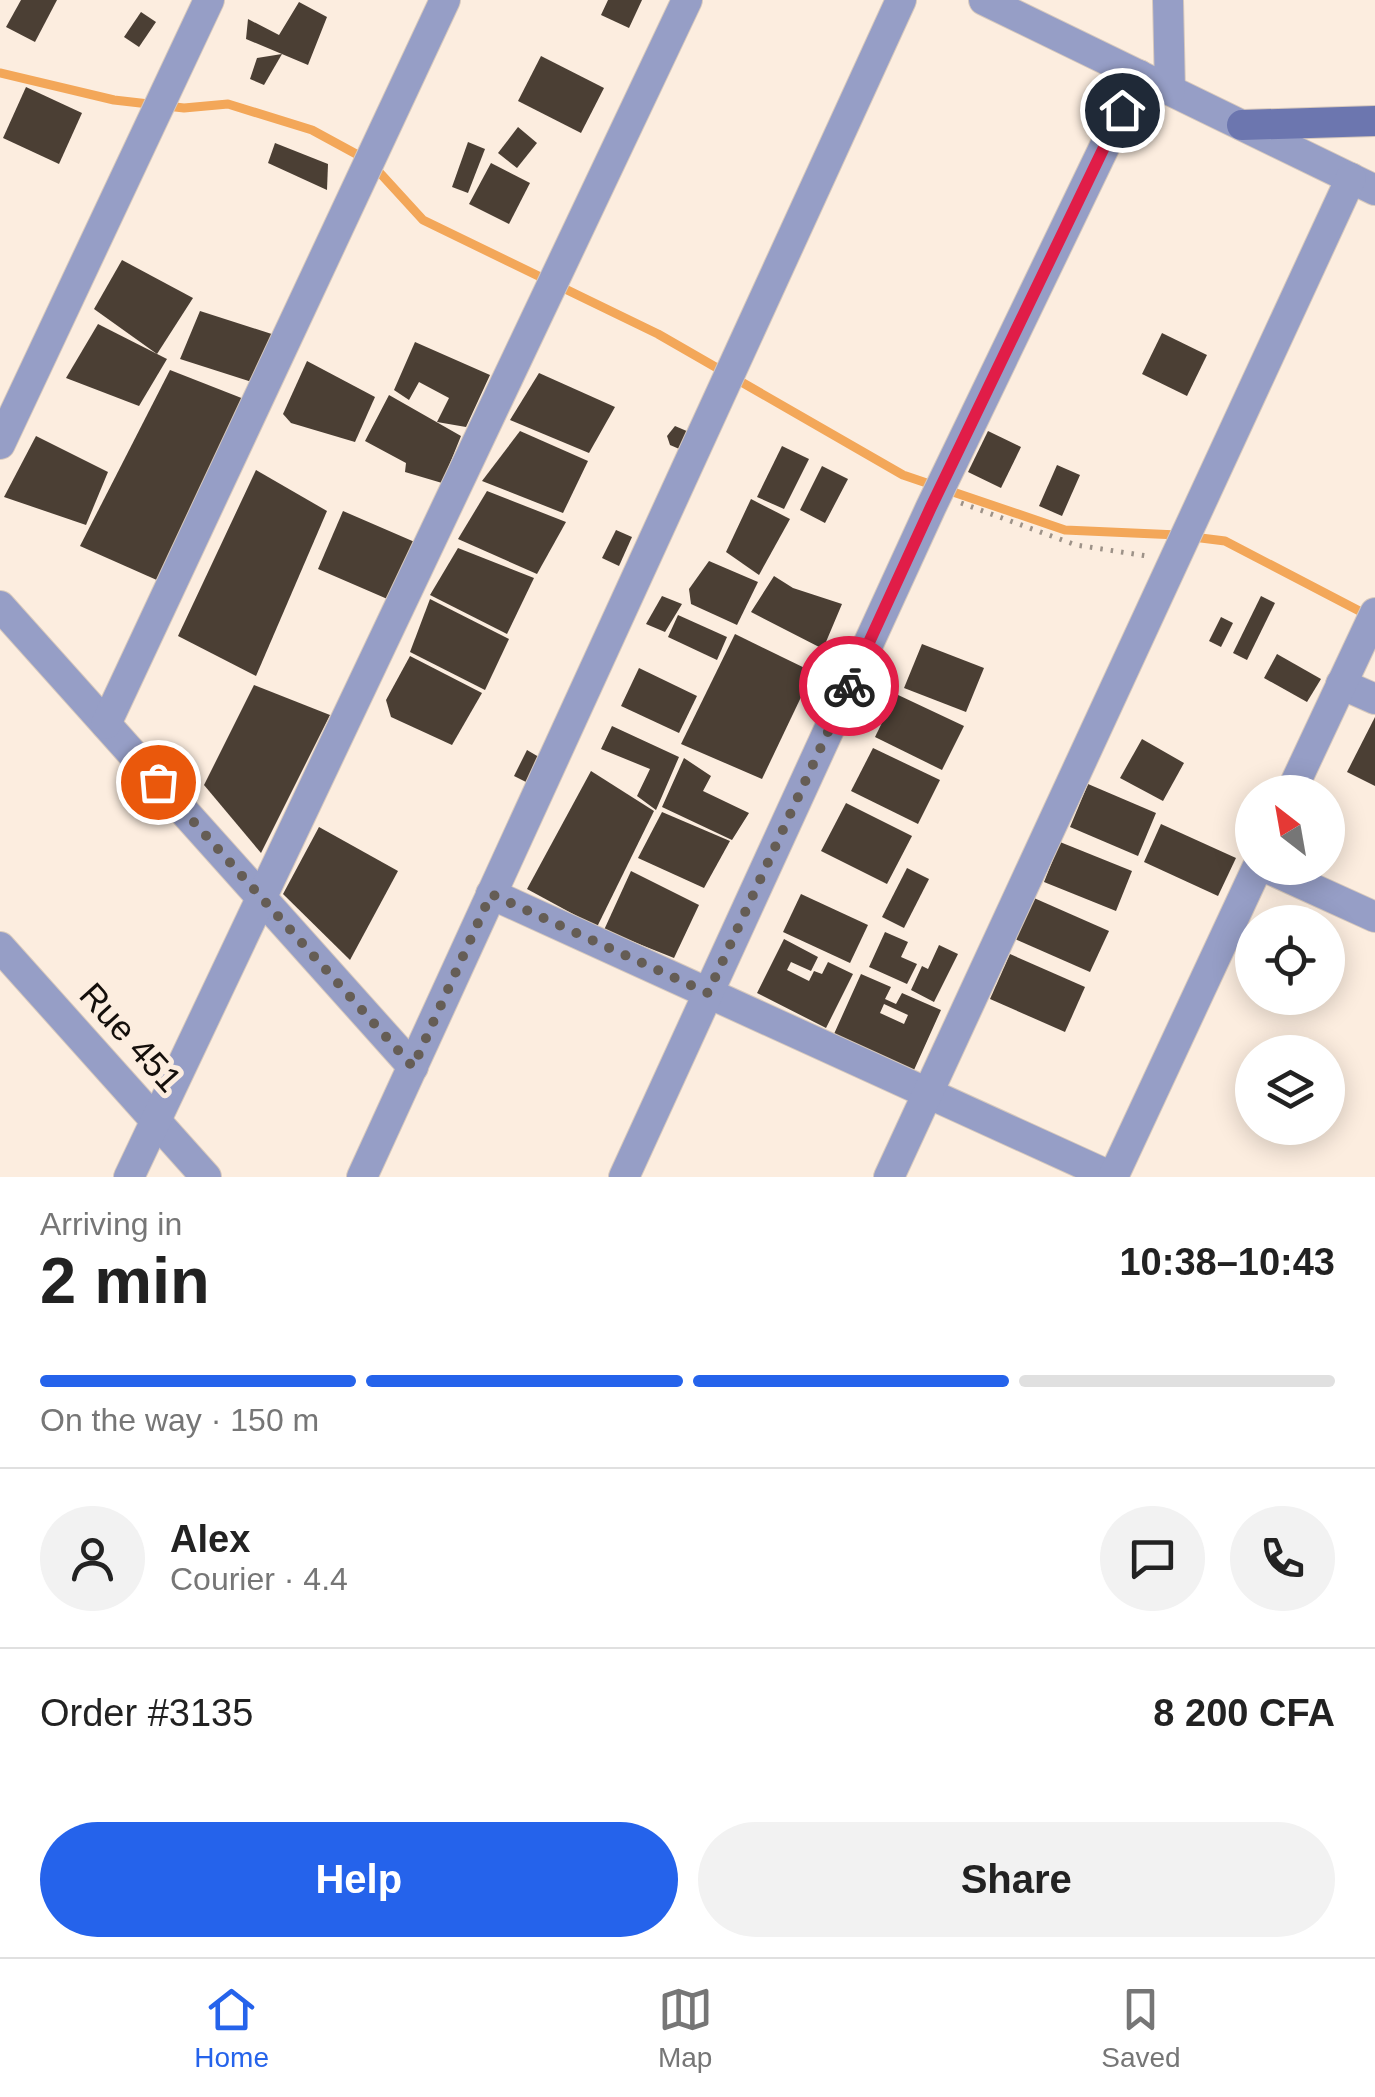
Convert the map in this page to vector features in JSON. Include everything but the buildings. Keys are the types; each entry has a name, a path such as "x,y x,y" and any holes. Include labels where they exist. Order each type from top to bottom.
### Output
{"street":[{"path":"0,444 209,0"},
{"path":"106,724 444,0"},
{"path":"129,1177 687,0"},
{"path":"362,1177 901,0"},
{"path":"889,1177 1174,560 1363,184 984,0"},
{"path":"1168,0 1170,90"},
{"path":"624,1177 934,500 1139,75"},
{"path":"1242,126 1375,120"},
{"path":"0,606 413,1067"},
{"path":"1300,775 1375,612"},
{"path":"1342,684 1375,699"},
{"path":"491,894 1112,1177 1249,885"},
{"path":"1305,885 1375,916"},
{"name":"Rue 451","path":"0,947 206,1177"}],"path":[{"path":"934,500 960,503 1076,545 1174,560"}],"waterway":[{"path":"0,73 114,100 184,108 228,104 312,130 369,161 423,220 658,334 903,475 1065,530 1178,535"},
{"path":"1193,537 1225,541 1369,616"}],"way so far":[{"path":"158,782 413,1067 491,894 708,993 849,686"}],"route":[{"path":"849,686 1122,110"}]}
